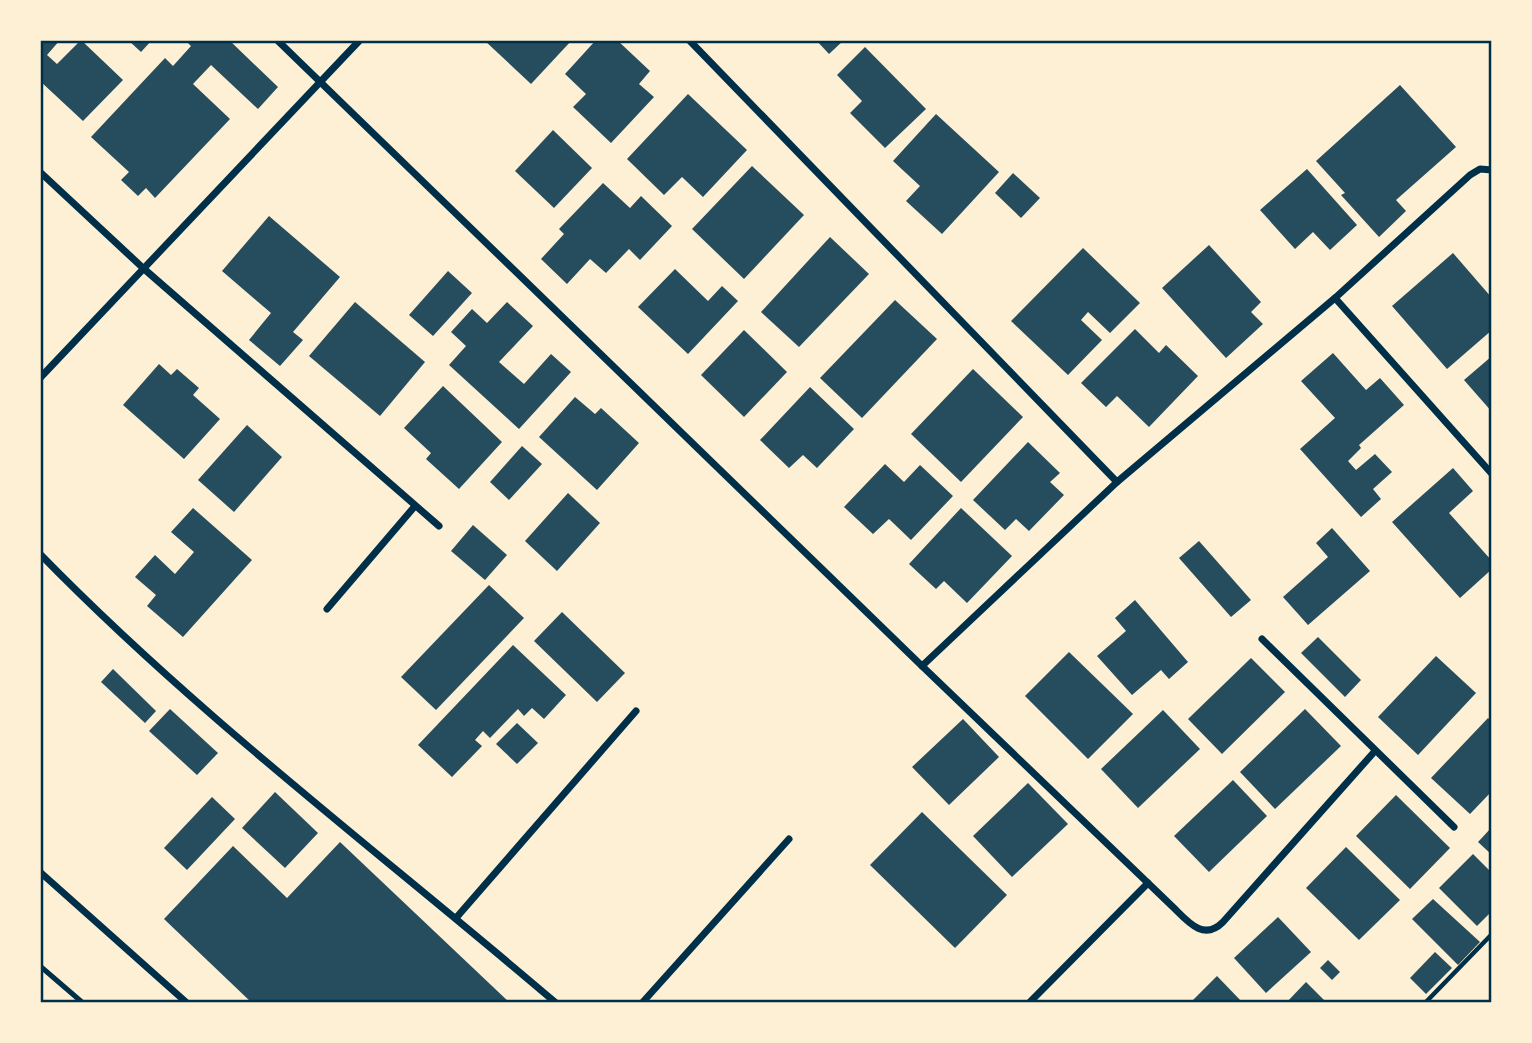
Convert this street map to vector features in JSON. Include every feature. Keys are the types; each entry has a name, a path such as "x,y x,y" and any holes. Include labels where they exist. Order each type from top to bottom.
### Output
{"street":[{"path":"277,40 1193,926 1203,931 1217,928 1375,751"},
{"path":"40,378 360,40"},
{"path":"689,40 1117,482"},
{"path":"922,666 1117,482 1335,298 1470,175 1480,169 1492,170"},
{"path":"40,172 143,268 439,526"},
{"path":"1335,298 1492,474"},
{"path":"327,609 415,506"},
{"path":"40,554 103,619 272,766 555,1003"},
{"path":"1262,639 1454,828"},
{"path":"456,918 636,711"},
{"path":"642,1003 789,839"},
{"path":"40,872 187,1003"},
{"path":"1029,1003 1148,883"}],"lane":[{"path":"40,966 83,1003"}],"path":[{"path":"1425,1003 1492,934"}],"building":[{"path":"40,40 60,40 47,55 57,64 81,40 123,80 83,121 40,81"},
{"path":"128,40 152,40 141,52"},
{"path":"185,40 229,40 278,87 258,109 211,65 193,84 230,119 155,198 146,188 138,196 121,180 129,172 91,137 165,58 173,66 191,46"},
{"path":"484,40 572,40 531,84"},
{"path":"596,40 617,40 650,71 639,84 654,97 611,143 573,107 586,94 565,74"},
{"path":"816,40 844,40 829,54"},
{"path":"865,47 926,109 885,148 850,113 862,101 837,75"},
{"path":"1400,85 1456,147 1396,200 1406,211 1379,237 1341,195 1345,193 1316,161"},
{"path":"688,94 747,150 703,197 682,177 664,195 627,159"},
{"path":"936,114 999,172 942,234 906,201 920,186 893,161"},
{"path":"553,130 592,168 554,208 515,171"},
{"path":"752,166 804,215 744,279 692,229"},
{"path":"1307,169 1357,225 1330,250 1313,232 1295,249 1260,210"},
{"path":"1013,173 1040,198 1021,218 995,193"},
{"path":"603,183 630,208 641,196 672,226 640,260 629,249 606,273 590,259 567,284 541,259 564,234 559,229"},
{"path":"269,216 340,277 293,332 303,340 280,366 249,340 271,313 222,271"},
{"path":"830,237 869,274 799,347 761,312"},
{"path":"1209,245 1261,302 1251,312 1263,324 1226,358 1162,288"},
{"path":"1083,248 1140,303 1110,333 1088,312 1081,320 1102,340 1068,375 1011,321"},
{"path":"1453,253 1492,298 1492,330 1447,369 1392,306"},
{"path":"675,269 708,301 722,286 738,301 688,354 638,307"},
{"path":"448,271 472,293 433,336 409,315"},
{"path":"895,300 937,339 862,418 820,378"},
{"path":"355,302 425,362 380,416 309,356"},
{"path":"507,302 533,326 499,362 524,384 551,354 571,372 519,429 449,365 466,346 451,332 472,309 487,323"},
{"path":"1135,329 1159,353 1166,345 1198,376 1149,427 1117,396 1106,407 1081,383"},
{"path":"744,330 787,372 744,417 701,375"},
{"path":"1333,353 1366,390 1380,378 1404,405 1359,445 1361,448 1348,461 1356,470 1375,454 1392,472 1373,489 1381,499 1361,517 1300,449 1335,418 1301,381"},
{"path":"1492,356 1492,412 1464,380"},
{"path":"159,364 171,375 177,369 199,388 193,395 220,419 184,459 123,405"},
{"path":"973,369 1023,417 961,482 911,434"},
{"path":"443,386 502,442 459,489 426,459 431,453 404,428"},
{"path":"810,387 854,429 817,468 803,455 789,468 760,440"},
{"path":"575,397 595,414 601,408 639,443 597,490 539,437"},
{"path":"247,425 282,457 234,512 198,480"},
{"path":"1028,442 1060,473 1050,482 1064,495 1029,531 1016,519 1005,530 973,500"},
{"path":"522,446 542,464 509,500 490,482"},
{"path":"885,464 904,482 920,465 953,496 911,540 889,519 873,534 844,507"},
{"path":"1453,468 1473,491 1449,513 1492,561 1492,569 1460,598 1392,522"},
{"path":"568,493 600,523 557,571 525,541"},
{"path":"193,508 252,560 183,637 147,606 156,595 135,577 155,555 175,574 194,552 171,532"},
{"path":"961,508 1012,556 967,603 944,581 936,589 909,564"},
{"path":"473,525 507,555 485,580 451,551"},
{"path":"1332,528 1370,571 1308,625 1283,597 1328,557 1316,543"},
{"path":"1199,541 1251,600 1231,617 1179,558"},
{"path":"489,585 524,618 436,710 401,677"},
{"path":"1135,600 1188,662 1169,679 1161,670 1132,695 1097,656 1126,631 1115,618"},
{"path":"562,612 625,673 597,702 534,641"},
{"path":"1318,637 1361,680 1345,697 1301,653"},
{"path":"513,645 566,695 544,719 532,708 524,716 518,709 490,738 483,731 475,740 482,746 452,777 418,745"},
{"path":"1069,652 1133,714 1088,759 1025,696"},
{"path":"1436,656 1476,693 1418,755 1378,717"},
{"path":"1251,658 1285,692 1222,754 1188,719"},
{"path":"113,669 156,711 145,723 101,682"},
{"path":"170,709 218,753 197,775 149,731"},
{"path":"1305,709 1341,746 1275,809 1240,772"},
{"path":"1163,710 1200,749 1138,808 1101,769"},
{"path":"1488,718 1492,722 1492,791 1470,814 1431,778"},
{"path":"963,719 999,757 949,805 912,767"},
{"path":"517,723 538,743 517,764 496,744"},
{"path":"1233,780 1267,816 1209,872 1174,836"},
{"path":"1028,783 1068,824 1012,877 973,836"},
{"path":"275,792 318,833 285,868 242,828"},
{"path":"1396,795 1450,848 1410,889 1356,836"},
{"path":"212,797 235,819 187,870 164,848"},
{"path":"922,812 1007,895 955,948 870,865"},
{"path":"1492,827 1492,855 1478,842"},
{"path":"340,842 510,1003 252,1003 164,919 233,846 287,898"},
{"path":"1346,847 1400,900 1359,940 1306,888"},
{"path":"1473,854 1492,873 1492,911 1477,926 1439,888"},
{"path":"1433,899 1480,942 1458,965 1412,919"},
{"path":"1278,917 1311,952 1266,993 1234,958"},
{"path":"1435,952 1452,968 1426,994 1410,978"},
{"path":"1328,960 1340,972 1332,980 1320,968"},
{"path":"1217,976 1243,1003 1190,1003"},
{"path":"1306,982 1327,1003 1286,1003"}]}
